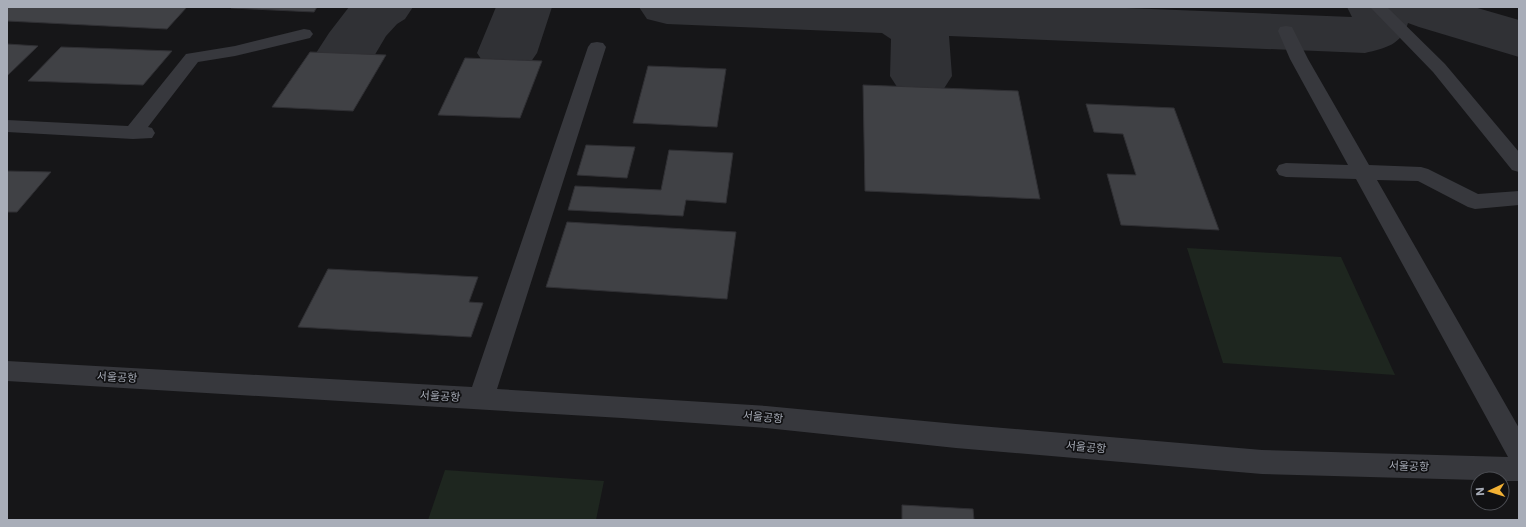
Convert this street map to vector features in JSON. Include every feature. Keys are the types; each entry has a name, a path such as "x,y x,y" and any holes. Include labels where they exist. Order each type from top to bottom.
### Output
{"lane":[{"path":"1378,7 1439,68 1519,165"},
{"path":"1286,31 1299,59 1362,173 1519,452"},
{"path":"7,126 139,133 192,58 236,51 304,34"},
{"path":"481,399 597,47"},
{"path":"1286,170 1421,174 1475,202 1519,198"},
{"name":"서울공항","path":"7,371 766,417 956,436 1262,462 1519,469"}],"shaded area":[{"path":"1187,248 1341,257 1395,375 1223,363"},
{"path":"445,470 604,481 596,520 428,520"}],"building":[{"path":"7,7 187,7 167,29 7,21"},
{"path":"317,7 314,12 231,8"},
{"path":"7,44 38,46 7,76"},
{"path":"61,47 172,51 143,85 28,81"},
{"path":"310,52 386,55 353,111 272,107"},
{"path":"465,58 542,61 520,118 438,115"},
{"path":"648,66 726,69 717,127 633,123"},
{"path":"863,85 1018,91 1040,199 865,191"},
{"path":"1086,104 1174,108 1219,230 1121,225 1107,174 1136,175 1123,134 1094,132"},
{"path":"586,145 635,147 627,178 577,175"},
{"path":"669,150 733,153 726,203 686,200 683,216 568,210 575,186 661,190"},
{"path":"7,171 51,172 17,212 7,212"},
{"path":"567,222 736,232 727,299 546,287"},
{"path":"328,269 478,277 469,302 483,303 471,337 298,327"},
{"path":"902,505 973,509 974,520 902,520"}],"taxiway":[{"path":"338,67 364,25 370,18 385,7"},
{"path":"507,53 524,7"},
{"path":"667,7 894,16"},
{"path":"894,16 1365,35 1377,29 1381,18 1375,7"},
{"path":"1420,7 1439,15 1519,39"},
{"path":"894,16 907,23 920,35 921,76"}]}
